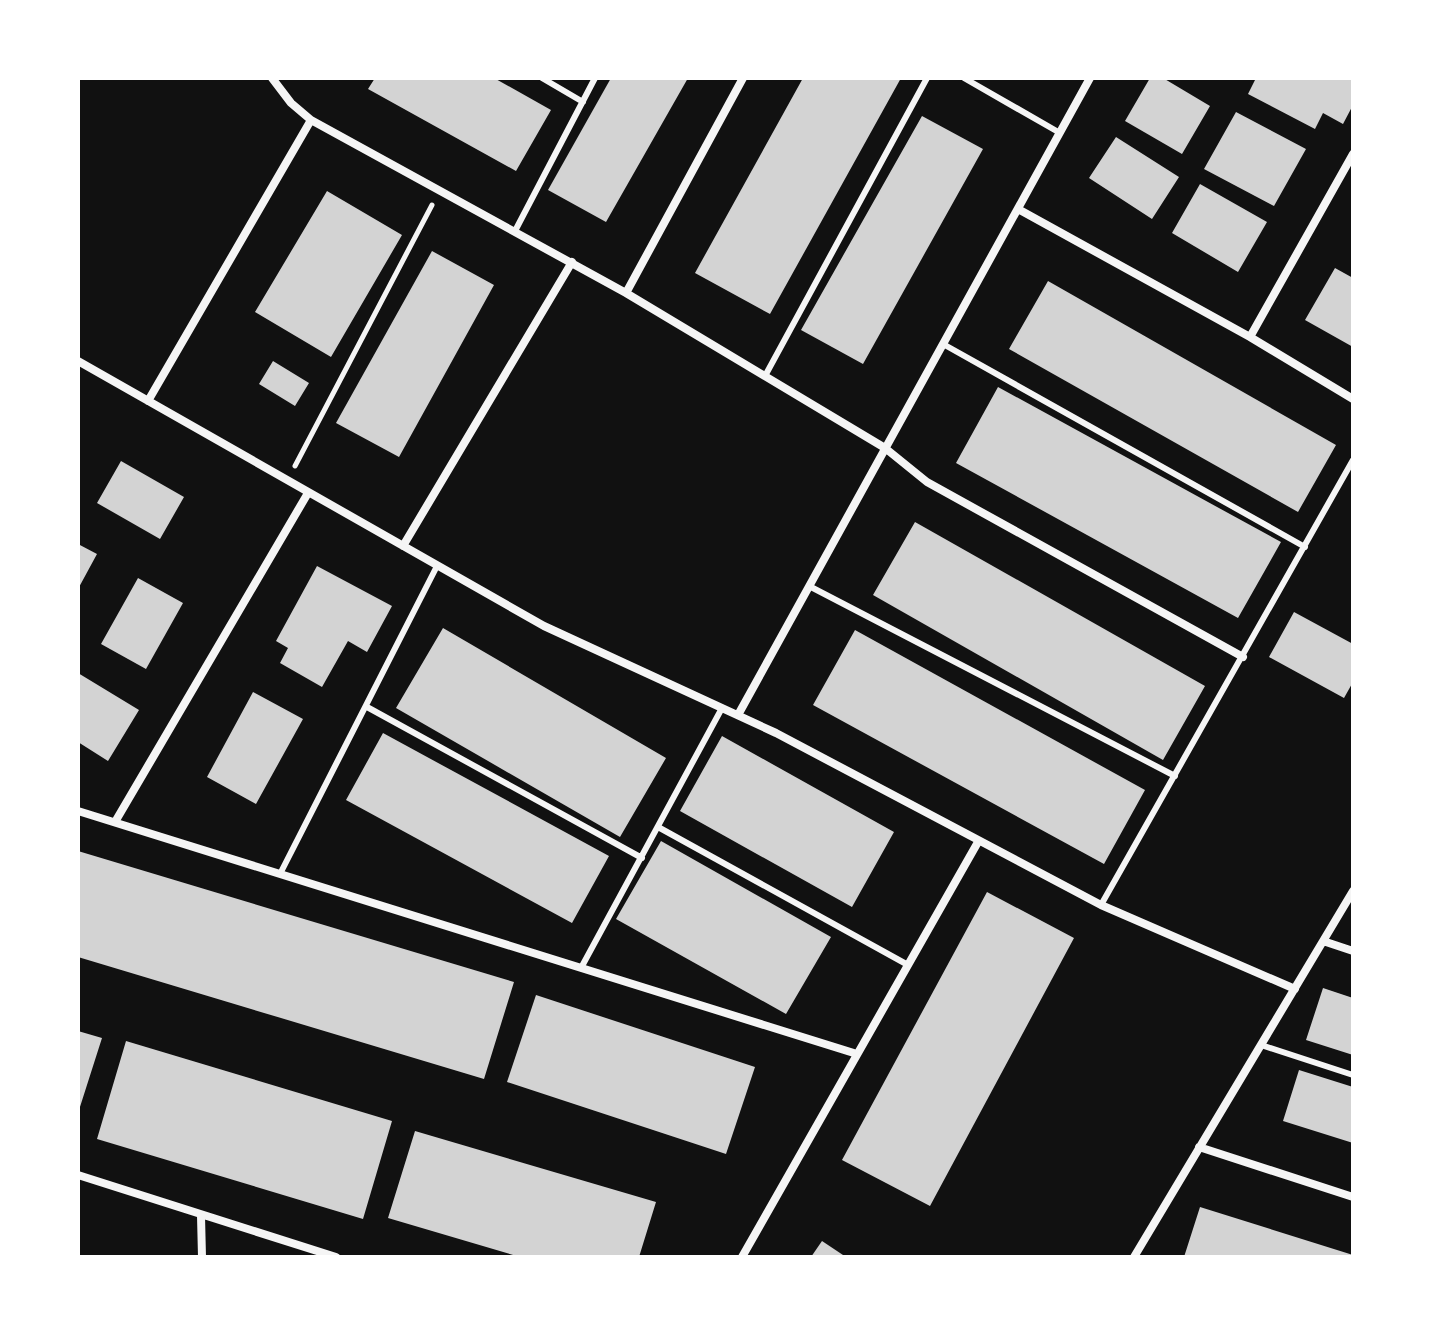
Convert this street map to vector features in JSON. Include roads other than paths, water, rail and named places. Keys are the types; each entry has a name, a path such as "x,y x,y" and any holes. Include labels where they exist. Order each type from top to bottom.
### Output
{"street":[{"path":"272,78 291,103 311,120 626,293 885,448 927,482 1243,657"},
{"path":"626,293 743,78"},
{"path":"738,715 1090,78"},
{"path":"148,401 311,120"},
{"path":"1250,337 1353,154"},
{"path":"1018,209 1250,337 1353,399"},
{"path":"403,546 572,262"},
{"path":"78,361 544,626 738,715 1101,905 1295,989"},
{"path":"115,822 308,493"},
{"path":"78,811 857,1054"},
{"path":"742,1257 978,842"},
{"path":"1134,1257 1353,891"},
{"path":"1323,941 1353,951"},
{"path":"1199,1147 1353,1197"},
{"path":"78,1175 336,1257"},
{"path":"201,1216 202,1257"}],"lane":[{"path":"542,78 583,102"},
{"path":"515,231 595,78"},
{"path":"765,376 927,78"},
{"path":"964,78 1060,133"},
{"path":"943,344 1305,547"},
{"path":"1101,905 1353,460"},
{"path":"280,874 437,566"},
{"path":"809,586 1175,776"},
{"path":"367,707 642,858"},
{"path":"581,968 722,708"},
{"path":"658,827 908,965"},
{"path":"1261,1045 1353,1075"}]}
